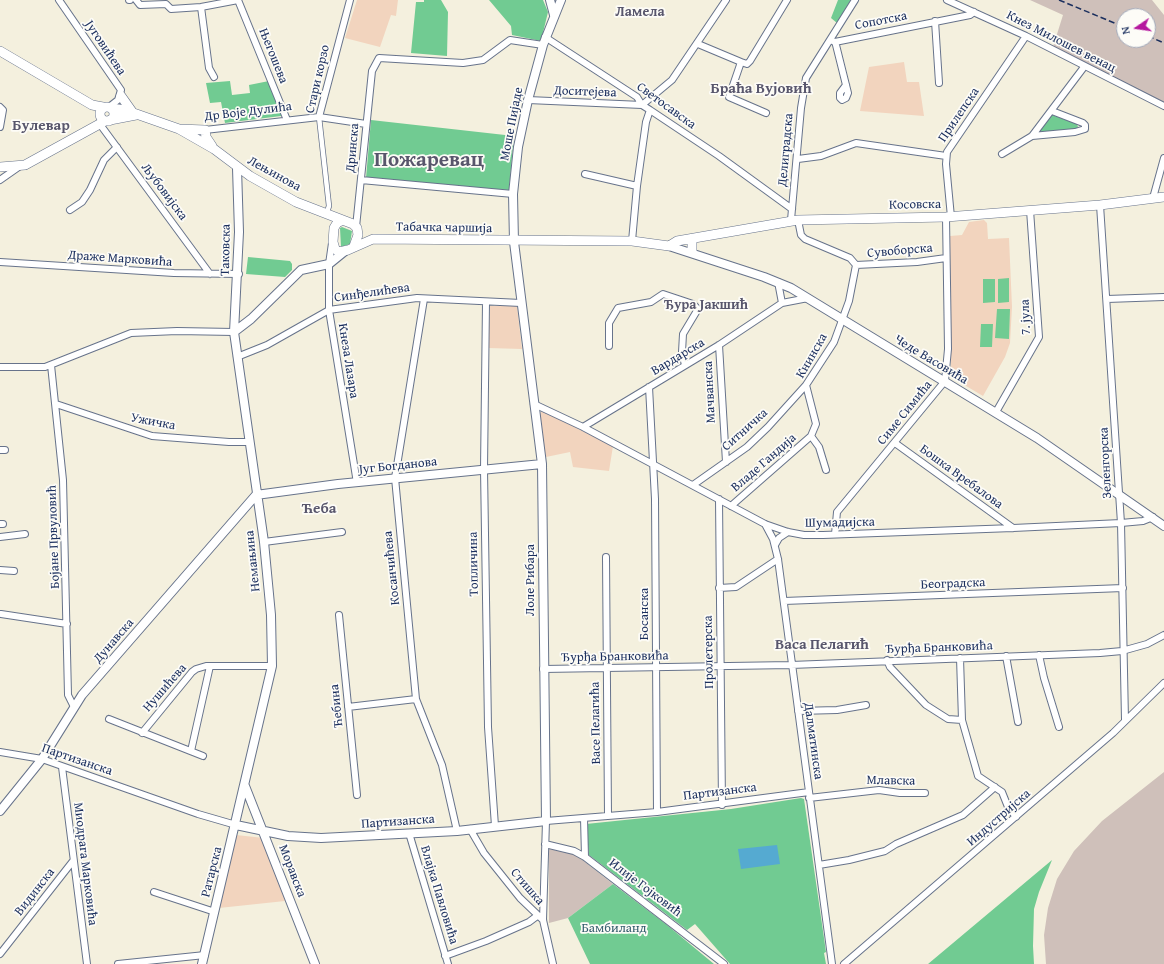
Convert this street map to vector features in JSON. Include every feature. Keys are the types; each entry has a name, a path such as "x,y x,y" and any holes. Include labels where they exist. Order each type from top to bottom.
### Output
{"main road":[{"name":"Др Воје Дулића","path":"0,51 92,104 105,115 125,110 179,129 205,130"},
{"path":"121,96 136,115"},
{"path":"0,167 20,166 25,164 105,115"},
{"name":"Лењинова","path":"179,129 214,149 237,168 296,202 327,212 343,220"},
{"name":"Лењинова","path":"205,130 207,140 214,149"},
{"name":"Косовска","path":"669,246 672,242 795,220 949,217 1164,197"},
{"path":"327,212 334,228 333,242 336,251 345,251 354,246 357,229"},
{"path":"334,228 337,223 343,220 353,224 357,229 373,240"},
{"path":"692,239 692,252"},
{"name":"Табачка чаршија","path":"354,246 373,240 514,242 632,241 669,246"}],"street":[{"name":"Југовићева","path":"59,0 121,90 121,96 116,104 105,115"},
{"path":"136,0 140,5 166,4 171,9 201,7 238,0"},
{"name":"Његошева","path":"238,0 287,120"},
{"name":"Стари корзо","path":"327,212 329,201 319,117 350,0"},
{"path":"550,0 554,15"},
{"name":"Моше Пијаде","path":"514,242 513,194 518,147 528,100 544,41 561,0"},
{"path":"642,105 672,80 698,44 726,0"},
{"path":"698,44 747,64 787,0"},
{"name":"Делиградска","path":"795,220 792,209 798,159 801,108 806,78 833,41 855,0"},
{"name":"Кнез Милошев венац","path":"947,0 1026,36 1084,67 1164,106"},
{"path":"201,7 209,68 214,77"},
{"name":"Сопотска","path":"833,41 974,12"},
{"path":"935,21 938,83"},
{"name":"Прилепска","path":"949,217 946,156 966,123 1026,36"},
{"name":"Дринска","path":"357,229 372,71 380,58 453,63 479,62 510,40 544,41"},
{"name":"Светосавска","path":"544,41 637,96 642,105 725,160 792,209"},
{"path":"833,41 846,85"},
{"path":"741,62 729,97 766,113"},
{"path":"1002,154 1032,136 1084,67"},
{"name":"Доситејева","path":"528,100 642,105"},
{"path":"0,107 3,110 0,127"},
{"path":"632,241 646,122 650,110"},
{"path":"1032,136 1075,132 1085,129 1085,125 1083,123 1052,111"},
{"name":"Љубовијска","path":"105,115 117,148 210,274"},
{"name":"Др Воје Дулића","path":"205,130 319,117 366,124"},
{"path":"798,159 821,156 856,143 946,156"},
{"path":"70,210 82,202 90,190 104,160 117,148"},
{"path":"1153,198 1164,158"},
{"path":"0,180 20,166"},
{"name":"Таковска","path":"234,332 239,274 237,168"},
{"path":"585,174 638,186"},
{"path":"361,180 513,194"},
{"name":"Зеленгорска","path":"1100,204 1121,523 1123,588 1122,651 1125,720"},
{"name":"7. јула","path":"996,412 1039,337 1030,210"},
{"name":"Симе Симића","path":"835,534 837,512 895,444 945,381 948,349 946,258 949,217"},
{"name":"Сувоборска","path":"795,220 801,235 805,239 850,258 856,265"},
{"name":"Кнеза Лазара","path":"333,242 329,264 330,310 357,483"},
{"name":"Лоле Рибара","path":"514,242 542,464 543,669 546,821 543,920"},
{"name":"Чеде Васовића","path":"669,246 692,252 778,282 808,298 842,321 945,381 1037,438 1164,526"},
{"path":"0,367 38,368 51,365 89,348 131,333 177,331 234,332 251,319 301,270 308,267 329,264 345,251"},
{"name":"Сувоборска","path":"856,265 894,264 946,258"},
{"name":"Драже Марковића","path":"0,262 174,273 239,274"},
{"name":"Сувоборска","path":"842,321 849,301 856,265"},
{"path":"778,282 782,303"},
{"name":"Мачванска","path":"609,346 609,323 618,308 651,302 663,294 693,304 698,309 683,334 682,352 685,365"},
{"path":"1107,299 1164,297"},
{"name":"Вардарска","path":"583,428 719,345 782,303 808,298"},
{"name":"Синђелићева","path":"237,357 267,345 330,310 402,300 424,299 521,303"},
{"name":"Косанчићева","path":"424,299 395,478 416,699 442,765 457,831"},
{"name":"Топличина","path":"486,302 484,469 488,727 495,826"},
{"name":"Книнска","path":"812,436 816,424 806,385 834,342 842,321"},
{"name":"Немањина","path":"234,332 264,542 271,615 272,666 244,786"},
{"name":"Мачванска","path":"719,345 726,462"},
{"name":"Бојане Првуловић","path":"51,365 63,480 68,695 74,707"},
{"name":"Ситничка","path":"693,485 747,447 768,427 806,385"},
{"name":"Босанска","path":"649,387 654,464 657,812"},
{"name":"Ужичка","path":"56,404 152,436 229,442 250,442"},
{"name":"Шумадијска","path":"534,404 654,464 765,524 788,532 804,535 1121,523 1143,521 1153,517"},
{"path":"812,436 819,447 826,470"},
{"name":"Владе Гандија","path":"731,506 812,436"},
{"name":"Бошка Вребалова","path":"895,444 1013,528"},
{"name":"Југ Богданова","path":"257,495 395,478 542,464"},
{"name":"Дунавска","path":"0,811 42,760 82,695 257,495"},
{"name":"Пролетерска","path":"719,499 722,805"},
{"name":"Далматинска","path":"765,524 775,545 778,559 832,964"},
{"path":"264,542 342,532"},
{"path":"775,545 779,538 788,532"},
{"path":"0,537 25,534"},
{"name":"Васе Пелагића","path":"606,557 608,816"},
{"path":"719,588 736,587 778,559"},
{"path":"0,570 14,571"},
{"name":"Београдска","path":"784,602 1123,588"},
{"path":"1,614 67,624"},
{"name":"Ћебина","path":"339,615 357,795"},
{"name":"Ђурђа Бранковића","path":"543,669 792,665 1122,651 1147,644 1164,635"},
{"path":"1039,655 1044,678 1060,726"},
{"path":"1006,656 1018,722"},
{"path":"960,658 962,720 978,776 1002,792 1008,807 1016,817"},
{"path":"887,660 890,667 934,712 948,719 962,720"},
{"name":"Нушићева","path":"142,733 192,672 206,666 272,666"},
{"name":"Нушићева","path":"191,751 210,666"},
{"name":"Индустријска","path":"844,964 1016,817 1125,720 1164,683"},
{"path":"348,707 416,699"},
{"path":"798,711 848,710 866,705"},
{"path":"109,719 203,756"},
{"name":"Партизанска","path":"0,751 42,760 198,814 236,825 288,836 321,838 457,831 546,821 657,812 809,795"},
{"name":"Миодрага Марковића","path":"62,767 87,964"},
{"name":"Ратарска","path":"202,964 244,786"},
{"name":"Моравска","path":"244,786 264,832 315,964"},
{"path":"819,865 869,856 885,851 896,844 963,815 995,787"},
{"name":"Млавска","path":"809,795 879,790 900,793 925,793"},
{"path":"584,818 585,857"},
{"name":"Стишка","path":"470,829 484,853 537,916 543,920 553,964"},
{"name":"Влајка Павловића","path":"409,833 448,964"},
{"name":"Илије Гојковић","path":"545,844 574,851 585,857 724,964"},
{"name":"Видинска","path":"0,954 73,862"},
{"path":"154,892 215,912"},
{"path":"445,956 486,942 529,922 537,916"},
{"path":"118,964 205,955"}],"shaded area":[{"path":"357,0 398,0 396,16 391,15 380,47 345,38"},
{"path":"1030,0 1152,0 1164,15 1164,103 1053,47 1063,15"},
{"path":"904,62 907,82 919,82 924,116 860,111 869,67"},
{"path":"984,220 987,223 988,239 1009,238 1012,307 1010,343 1005,357 983,396 951,377 950,236 962,235 969,222"},
{"path":"490,306 517,306 522,349 488,348"},
{"path":"542,411 613,446 609,471 573,467 570,452 546,457 539,415"},
{"path":"1164,772 1164,964 1046,964 1044,935 1048,908 1057,879 1074,851 1102,821"},
{"path":"236,835 264,838 285,901 219,908"},
{"path":"549,849 575,854 613,884 568,918 549,923"}],"green space":[{"path":"424,0 441,0 448,12 447,56 411,53 416,2 424,2"},
{"path":"489,0 543,0 548,12 541,41 512,35 511,26"},
{"path":"838,0 851,0 837,23 831,18"},
{"path":"230,81 232,95 250,93 249,85 269,81 283,114 281,116 225,123 221,102 210,103 206,83"},
{"path":"1052,115 1077,124 1078,127 1076,129 1042,133 1040,129"},
{"path":"371,120 514,136 509,190 441,186 366,178"},
{"path":"342,227 352,231 350,244 341,247 340,228"},
{"path":"248,257 290,261 292,264 292,270 285,277 246,274"},
{"path":"1009,278 1009,302 998,303 998,279"},
{"path":"983,279 995,279 995,302 983,303"},
{"path":"997,309 1010,309 1009,339 995,338"},
{"path":"981,324 993,324 992,347 980,347"},
{"path":"801,798 804,799 826,952 824,953 826,964 730,964 695,924 687,930 589,855 586,824 731,809"},
{"path":"1052,860 1034,909 1034,964 928,964"},
{"name":"Бамбиланд","path":"613,884 667,925 714,964 590,964 568,918"}],"water":[{"path":"777,845 780,864 741,869 738,849"}],"railway":[{"path":"1059,0 1116,24"},
{"path":"1156,40 1164,43"}],"district":[{"name":"Ламела","path":"640,12"},
{"name":"Браћа Вујовић","path":"761,89"},
{"name":"Булевар","path":"41,126"},
{"name":"Пожаревац","path":"429,161"},
{"name":"Ђура Јакшић","path":"706,305"},
{"name":"Ћеба","path":"319,509"},
{"name":"Васа Пелагић","path":"822,645"}]}
